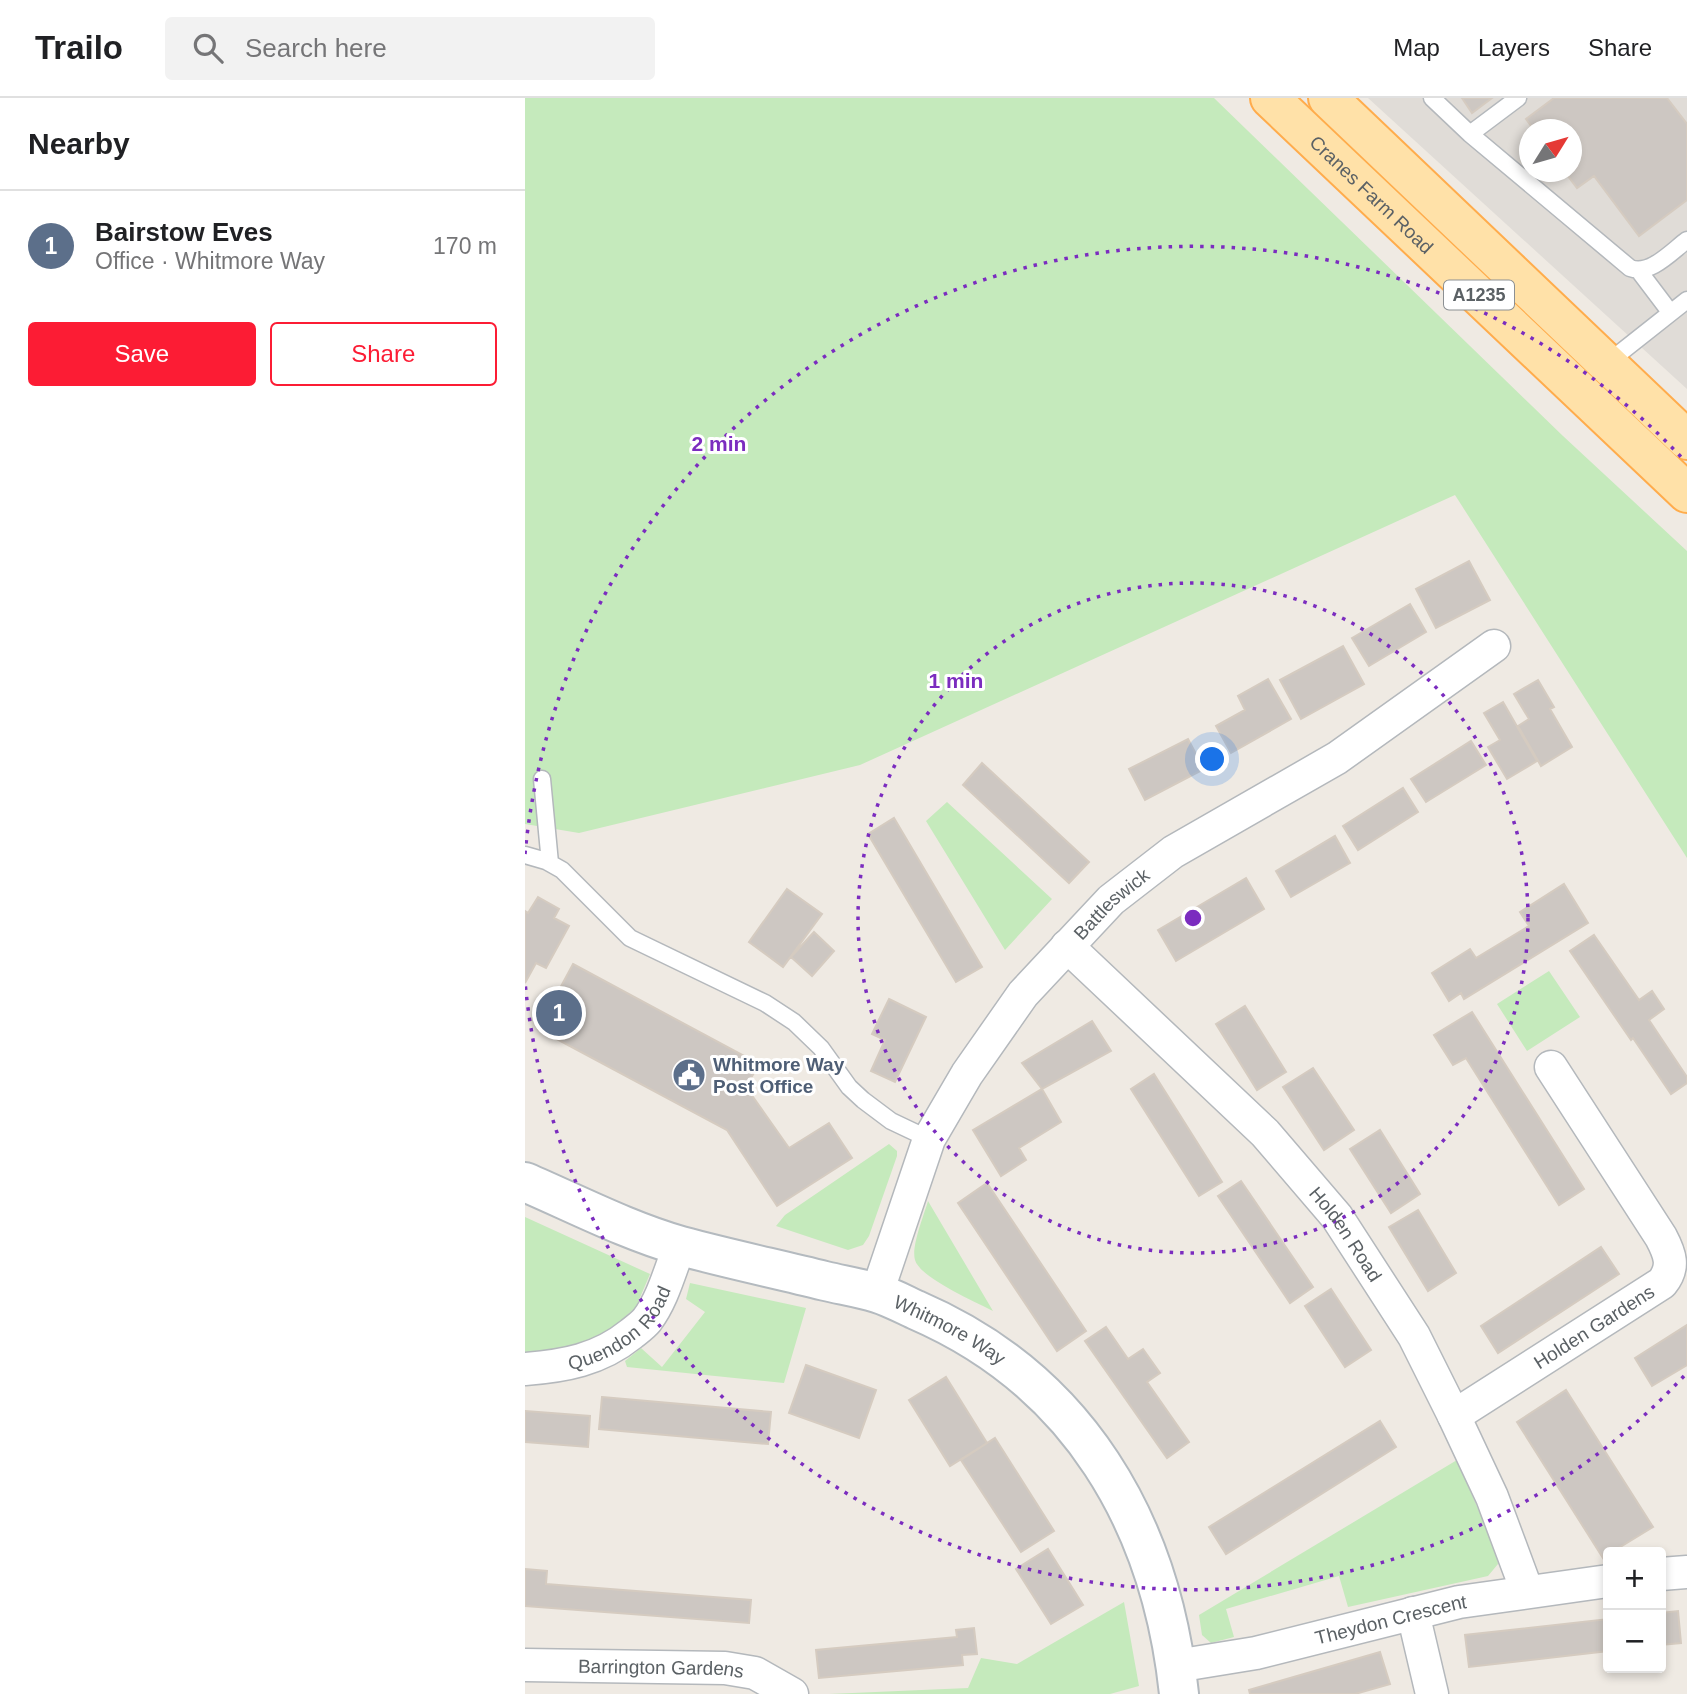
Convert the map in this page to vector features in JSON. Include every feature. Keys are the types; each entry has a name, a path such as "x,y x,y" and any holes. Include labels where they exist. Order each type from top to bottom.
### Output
{"main road":[{"name":"Cranes Farm Road","path":"1270,98 1687,493"},
{"name":"Cranes Farm Road","path":"1328,98 1687,440"}],"street":[{"name":"Battleswick","path":"877,1293 929,1139 1023,993 1067,946 1111,900 1173,852 1337,758 1495,646"},
{"name":"Holden Road","path":"1067,946 1265,1133 1337,1217 1413,1336 1454,1416 1492,1497 1527,1591"},
{"name":"Holden Gardens","path":"1454,1416 1662,1283 1679,1259 1669,1252 1551,1067"},
{"name":"Whitmore Way","path":"525,1182 620,1224 680,1245 877,1293 940,1320 980,1342 1025,1375 1072,1422 1115,1482 1160,1588 1177,1680"},
{"name":"Quendon Road","path":"525,1369 573,1364 602,1353 627,1337 646,1321 659,1298 680,1245"},
{"path":"1666,1574 1687,1572"},
{"name":"Theydon Crescent","path":"1177,1680 1256,1653 1459,1602 1603,1582"},
{"path":"1413,1613 1432,1694"},
{"name":"Barrington Gardens","path":"525,1665 725,1668 755,1673 792,1694"}],"lane":[{"path":"1432,98 1605,249 1630,268 1639,271 1670,312"},
{"path":"1471,134 1518,98"},
{"path":"1639,271 1649,268 1687,240"},
{"path":"1606,363 1687,300"},
{"path":"542,779 550,863"},
{"path":"525,855 550,863 574,880 630,938 765,1003 793,1022 821,1048 849,1087 863,1100 891,1121 929,1139"}],"shaded area":[{"path":"1368,98 1687,98 1687,389"}],"green space":[{"path":"525,98 1214,98 1563,436 1687,551 1687,858 1455,495 860,765 579,833 525,824"},
{"path":"947,802 1052,899 1005,950 926,821"},
{"path":"1549,971 1580,1017 1527,1051 1497,1004"},
{"path":"889,1144 897,1151 897,1156 869,1236 863,1245 848,1250 776,1226 785,1215"},
{"path":"928,1201 993,1311 937,1282 919,1267 914,1254"},
{"path":"525,1217 650,1274 636,1307 602,1338 569,1352 525,1357"},
{"path":"690,1283 806,1308 784,1383 627,1367 625,1361 641,1348 662,1367 705,1312 686,1299"},
{"path":"1457,1460 1497,1553 1498,1564 1488,1576 1348,1607 1339,1576 1226,1609 1234,1637 1211,1643 1202,1635 1199,1615"},
{"path":"1124,1602 1139,1686 1110,1694 829,1694 968,1688 981,1658 1017,1664"}],"building":[{"path":"1462,98 1492,98 1472,113"},
{"path":"1554,98 1667,98 1687,124 1687,200 1639,236 1594,176 1577,188 1572,182 1582,182 1582,119 1526,119"},
{"path":"1469,561 1490,600 1436,628 1416,589"},
{"path":"1410,604 1426,632 1369,666 1352,638"},
{"path":"1343,646 1364,684 1301,719 1280,680"},
{"path":"1268,679 1291,719 1231,753 1216,726 1245,710 1238,696"},
{"path":"1538,680 1554,707 1550,709 1572,747 1541,766 1518,726 1529,719 1514,694"},
{"path":"1503,702 1537,761 1507,779 1488,747 1500,740 1484,713"},
{"path":"1188,739 1204,769 1145,800 1129,769"},
{"path":"1471,741 1486,765 1426,802 1411,779"},
{"path":"982,763 1089,862 1069,883 963,785"},
{"path":"1403,788 1418,812 1358,850 1343,826"},
{"path":"894,818 982,967 956,982 868,834"},
{"path":"1335,836 1350,863 1291,897 1276,871"},
{"path":"1246,878 1264,909 1176,961 1158,930"},
{"path":"1564,884 1588,923 1464,999 1461,993 1449,1001 1432,973 1470,949 1476,958 1529,926 1520,912"},
{"path":"787,889 822,914 783,967 749,942"},
{"path":"538,897 559,909 554,918 569,926 546,968 536,963 525,983 525,911 528,913"},
{"path":"814,932 834,951 812,976 791,957"},
{"path":"1594,935 1639,1000 1652,991 1664,1009 1649,1020 1687,1077 1687,1083 1671,1094 1570,951"},
{"name":"Whitmore Way Post Office","path":"573,964 759,1064 746,1087 789,1148 829,1123 852,1158 777,1206 727,1130 538,1029"},
{"path":"557,990 579,1002 561,1036 539,1024"},
{"path":"889,999 926,1017 895,1082 871,1071 885,1040 872,1034"},
{"path":"1245,1006 1286,1072 1257,1090 1216,1024"},
{"path":"1472,1012 1584,1189 1559,1205 1466,1058 1453,1065 1434,1035"},
{"path":"1092,1021 1111,1051 1042,1089 1022,1063"},
{"path":"1313,1068 1354,1130 1324,1150 1283,1087"},
{"path":"1154,1074 1222,1182 1199,1196 1131,1089"},
{"path":"1042,1089 1061,1122 1019,1148 1026,1160 1001,1176 973,1130"},
{"path":"1380,1130 1420,1194 1391,1213 1350,1149"},
{"path":"1241,1181 1313,1287 1290,1303 1218,1196"},
{"path":"987,1183 1086,1331 1057,1351 958,1203"},
{"path":"1418,1210 1456,1273 1428,1291 1389,1227"},
{"path":"1601,1247 1619,1274 1498,1353 1481,1326"},
{"path":"1331,1289 1371,1350 1345,1367 1305,1306"},
{"path":"1687,1325 1687,1365 1652,1386 1635,1358"},
{"path":"1106,1327 1128,1359 1143,1349 1160,1373 1147,1382 1189,1442 1167,1458 1085,1341"},
{"path":"806,1365 876,1390 859,1438 789,1413"},
{"path":"946,1377 987,1443 950,1466 909,1400"},
{"path":"1566,1390 1653,1527 1620,1547 1603,1547 1603,1558 1517,1422"},
{"path":"602,1397 771,1412 768,1444 599,1429"},
{"path":"525,1411 590,1416 588,1447 525,1442"},
{"path":"1380,1421 1396,1447 1226,1554 1209,1527"},
{"path":"995,1438 1054,1531 1021,1552 961,1460"},
{"path":"1048,1549 1083,1605 1051,1624 1016,1569"},
{"path":"525,1569 547,1571 546,1584 751,1600 749,1623 525,1606"},
{"path":"1678,1611 1681,1643 1666,1644 1666,1612"},
{"path":"1603,1620 1603,1652 1469,1667 1465,1635"},
{"path":"974,1628 977,1654 962,1655 963,1665 819,1678 816,1650 957,1637 956,1630"},
{"path":"1380,1652 1390,1684 1355,1694 1250,1694 1249,1690"}],"place":[{"name":"Bairstow Eves","path":"559,1013"},
{"name":"Whitmore Way Post Office","path":"689,1075"}]}
